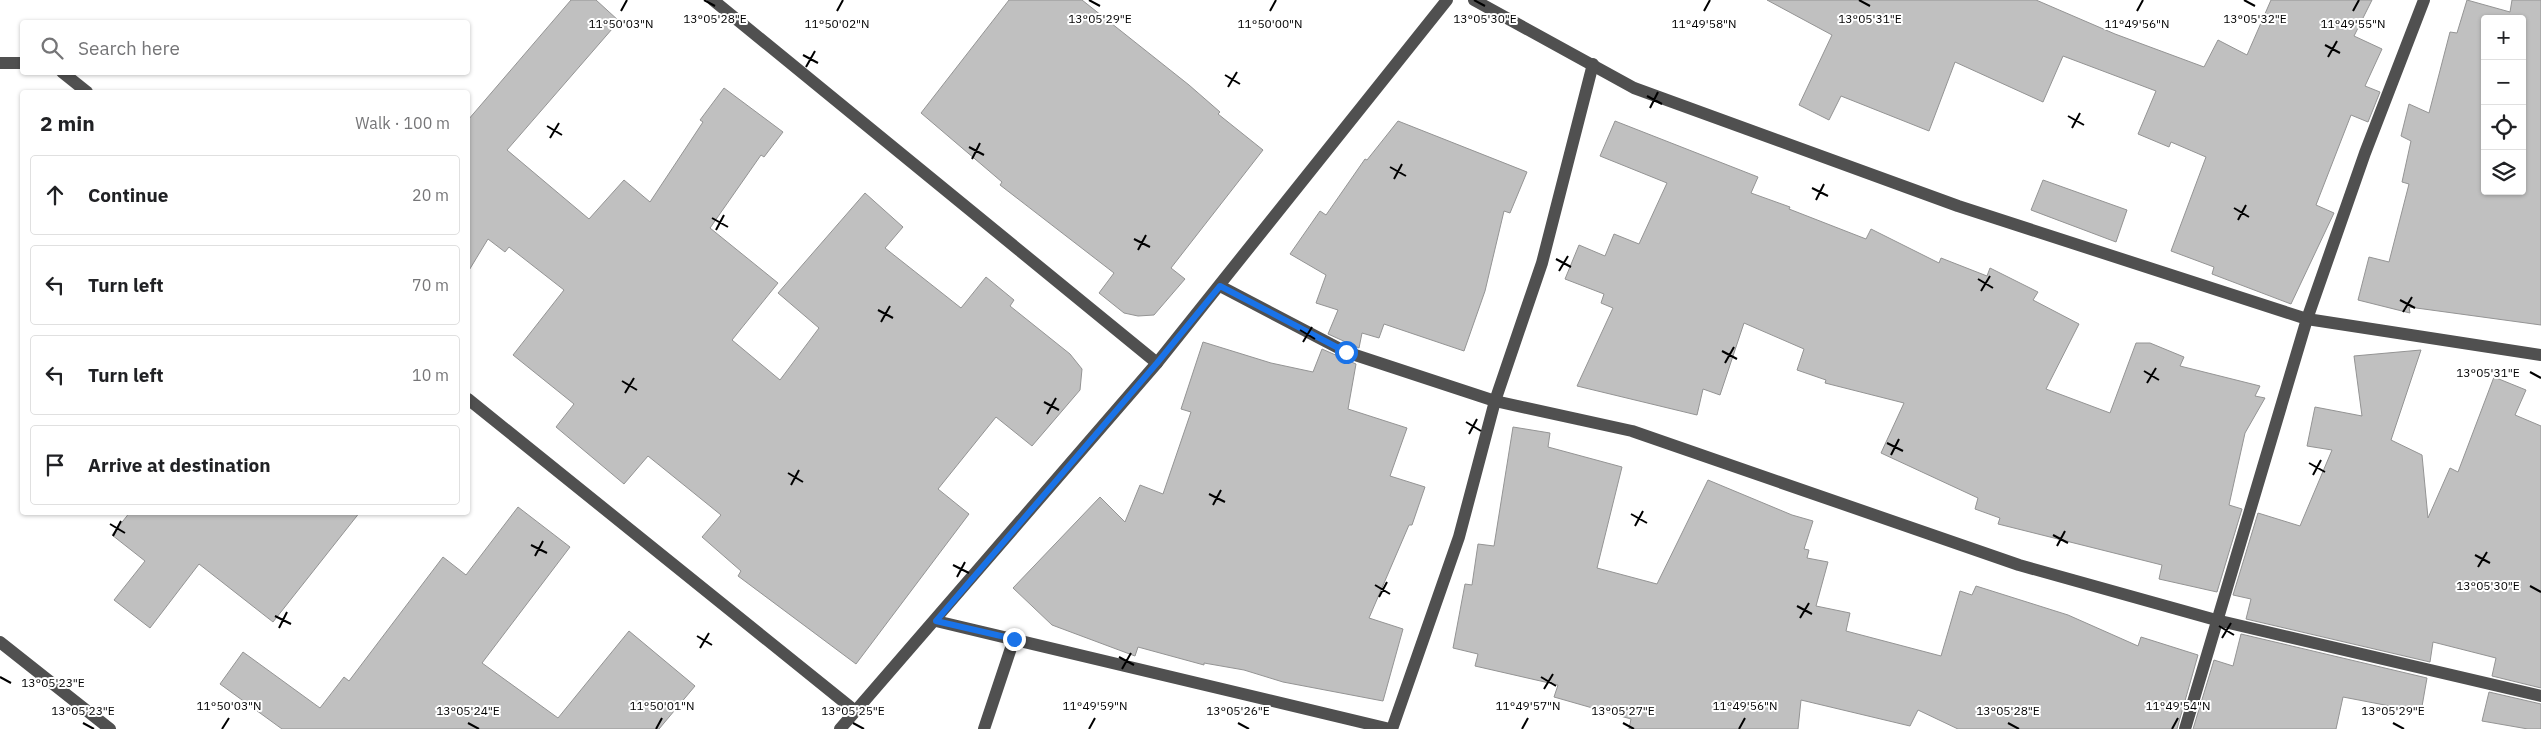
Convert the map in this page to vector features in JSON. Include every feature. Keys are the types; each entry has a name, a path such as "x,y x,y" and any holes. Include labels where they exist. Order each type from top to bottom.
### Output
{"street":[{"path":"713,0 1157,363"},
{"path":"840,729 854,710 936,621 1157,363 1447,0"},
{"path":"1474,0 1634,88 1958,206 2307,319 2541,355"},
{"path":"2185,729 2307,319 2365,153 2424,0"},
{"path":"0,63 20,63"},
{"path":"936,621 1391,729 1459,537 1495,401 1542,263 1593,64"},
{"path":"66,75 84,90"},
{"path":"1220,286 1346,352 1495,401 1632,432 2019,566 2216,620 2541,696"},
{"path":"470,401 854,710"},
{"path":"984,729 1014,639"},
{"path":"0,642 110,729"}],"building":[{"path":"571,0 596,0 619,21 507,150 589,219 624,180 650,202 703,122 700,120 724,88 783,132 764,157 761,155 710,228 778,283 732,340 780,380 819,328 778,293 865,193 903,227 885,248 961,308 986,277 1014,300 1010,306 1070,354 1082,369 1080,390 1032,446 996,417 938,489 969,514 856,664 738,576 741,571 702,537 721,515 648,456 624,484 556,427 574,404 513,355 564,290 509,247 505,252 488,239 470,269 470,118"},
{"path":"1009,0 1082,0 1189,85 1220,112 1218,114 1263,150 1171,268 1185,279 1154,315 1138,316 1124,313 1099,293 1114,273 1000,185 1002,182 921,113"},
{"path":"1767,0 2036,0 2115,34 2204,67 2218,40 2247,55 2271,0 2372,0 2354,36 2382,49 2365,86 2380,92 2368,122 2351,115 2316,205 2334,213 2291,304 2212,274 2214,267 2171,251 2206,157 2171,142 2169,147 2138,134 2156,91 2063,56 2043,102 1955,62 1929,131 1841,96 1829,120 1799,105 1832,35"},
{"path":"2467,0 2510,12 2512,0 2541,0 2541,325 2409,307 2410,313 2358,300 2369,257 2389,262 2409,184 2402,182 2411,141 2401,136 2409,104 2429,113 2450,32 2457,33"},
{"path":"1398,121 1527,172 1510,213 1504,211 1485,291 1464,351 1384,324 1379,338 1362,333 1359,348 1328,334 1338,310 1316,303 1326,275 1290,254 1320,211 1326,215 1365,159 1367,160"},
{"path":"1615,121 1758,177 1751,193 1790,207 1789,209 1866,239 1871,229 1939,263 1941,258 1987,276 1990,268 2038,292 2033,300 2079,324 2046,389 2110,413 2136,343 2150,343 2184,357 2180,366 2260,386 2255,396 2265,398 2245,433 2229,505 2242,509 2217,592 2159,579 2162,565 1998,524 2000,518 1975,509 1978,498 1881,453 1904,403 1825,383 1826,380 1797,370 1804,349 1744,323 1720,395 1703,389 1697,415 1577,386 1613,308 1601,303 1604,294 1565,279 1579,245 1605,256 1614,234 1639,244 1667,183 1600,156"},
{"path":"2043,180 2127,210 2116,242 2031,210"},
{"path":"1203,342 1271,363 1313,372 1322,349 1356,364 1348,409 1407,428 1390,476 1425,487 1412,525 1409,525 1369,618 1403,629 1383,701 1283,682 1244,670 1204,663 1204,665 1138,647 1135,656 1052,625 1013,588 1100,497 1125,522 1140,485 1163,494 1191,412 1181,409"},
{"path":"2421,350 2391,440 2422,455 2428,518 2450,468 2458,472 2494,377 2526,390 2515,415 2541,426 2541,688 2492,676 2496,658 2433,642 2430,662 2246,619 2251,599 2233,595 2258,513 2300,526 2332,450 2307,446 2315,407 2362,416 2354,356"},
{"path":"1513,427 1550,433 1548,447 1622,467 1597,568 1657,584 1708,480 1792,515 1813,521 1804,549 1809,550 1807,558 1828,562 1816,606 1850,613 1846,631 1941,656 1960,591 1972,595 1976,586 2068,615 2138,646 2141,637 2198,655 2177,729 1958,729 1918,710 1910,726 1801,700 1798,729 1629,729 1631,719 1554,697 1558,685 1475,666 1478,654 1453,648 1465,584 1472,585 1478,544 1494,546"},
{"path":"518,507 570,547 482,663 558,718 629,631 695,686 659,729 282,729 220,684 243,652 320,708 344,677 349,681 443,557 466,575"},
{"path":"128,515 358,515 273,622 199,564 150,628 114,600 145,561 112,535"},
{"path":"2241,634 2427,678 2421,712 2343,697 2336,729 2193,729 2214,660 2233,666"},
{"path":"2489,692 2541,704 2541,729 2528,729 2482,721"}],"route":[{"path":"1014,639 936,621 1157,363 1220,286 1346,352"}]}
